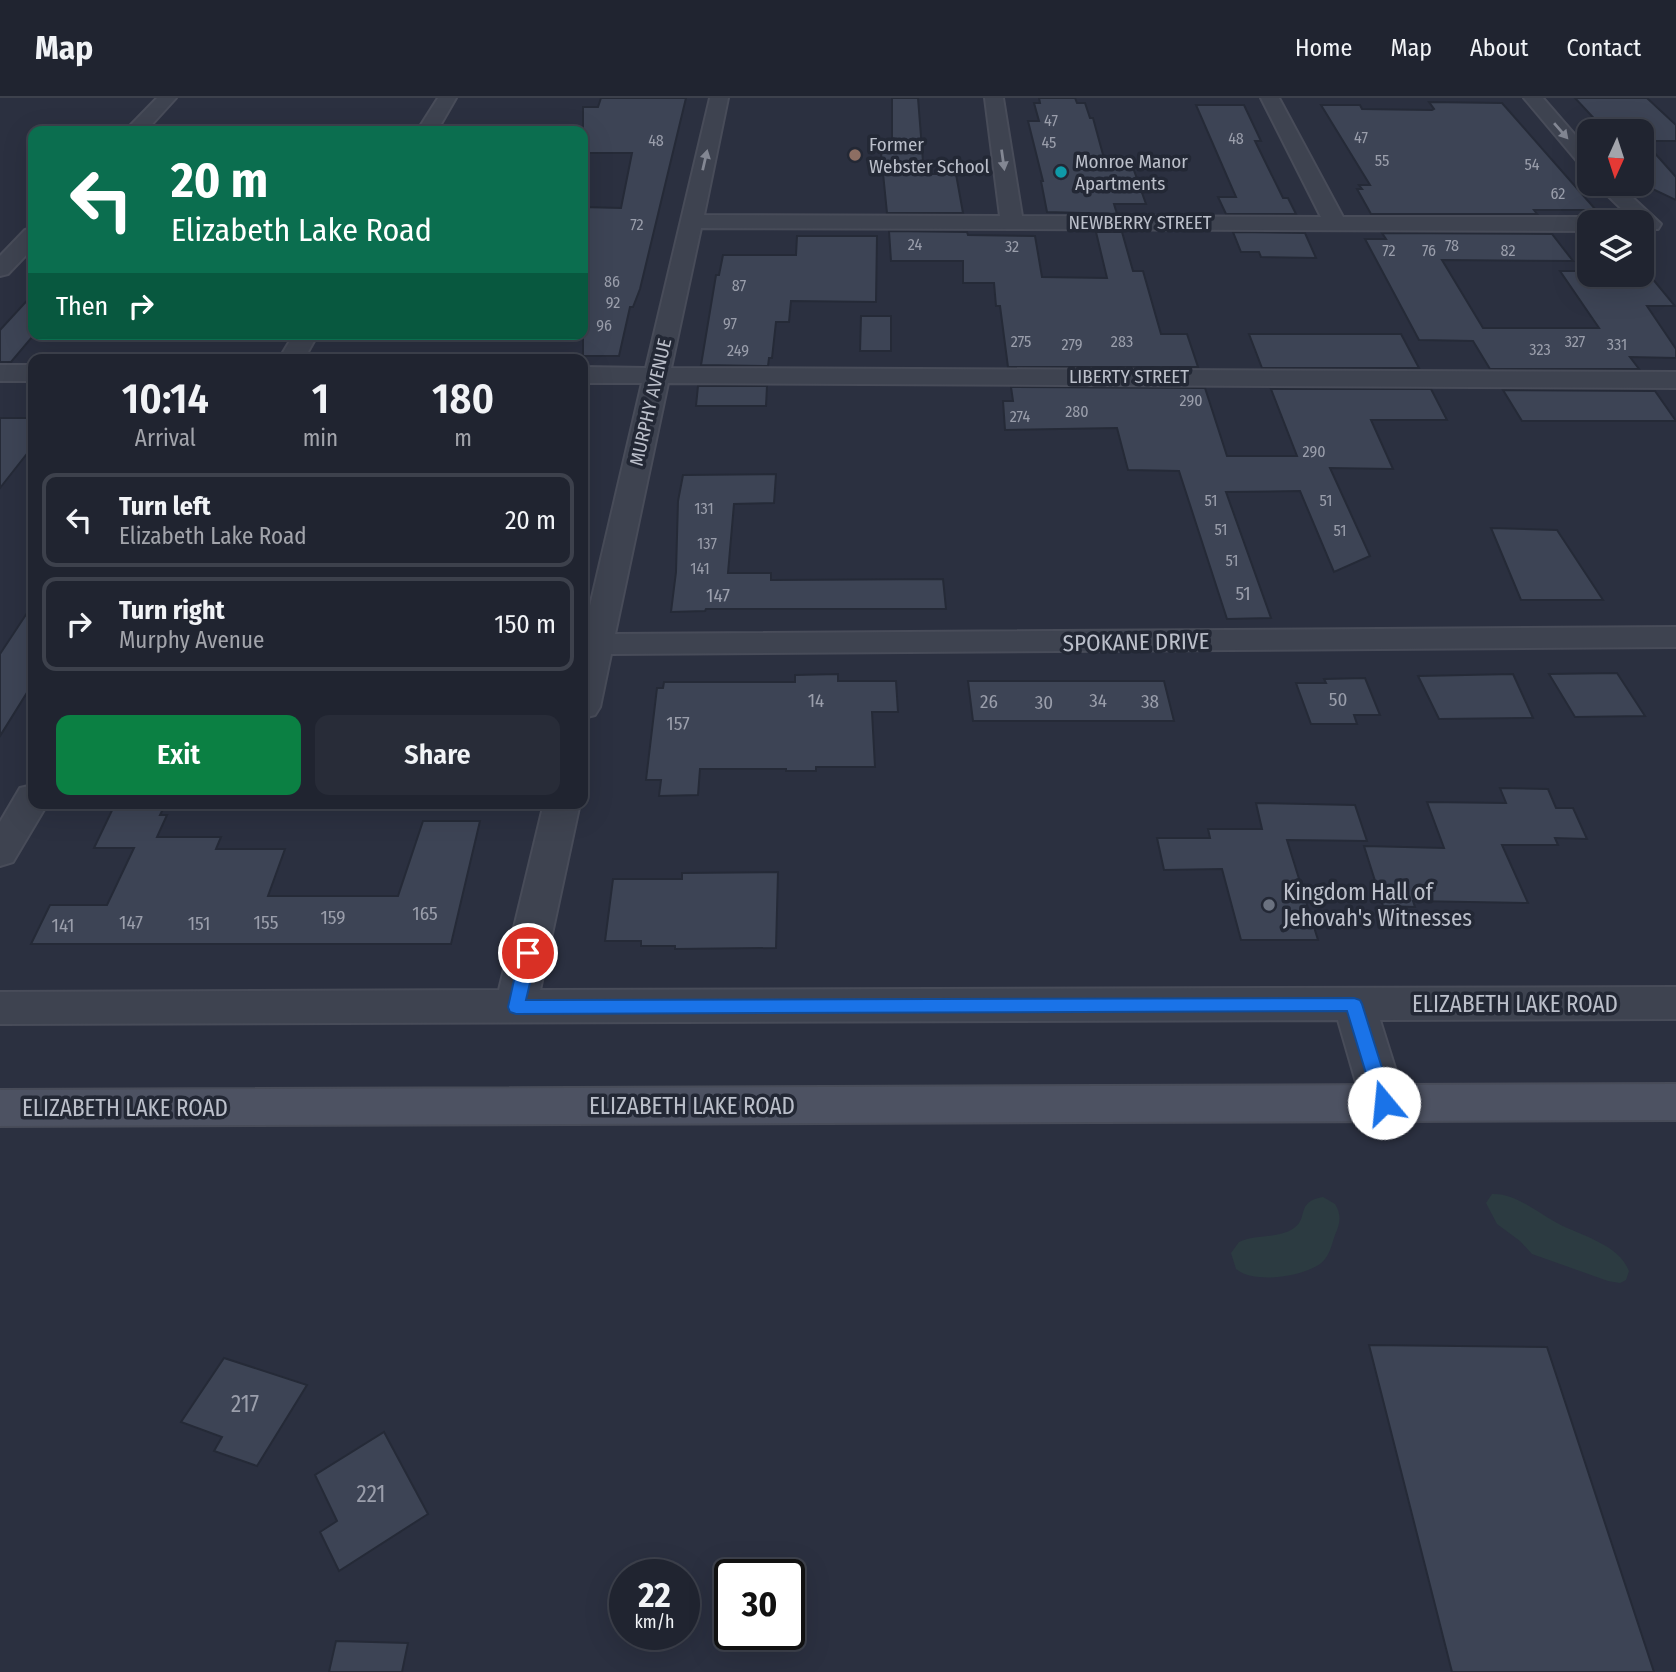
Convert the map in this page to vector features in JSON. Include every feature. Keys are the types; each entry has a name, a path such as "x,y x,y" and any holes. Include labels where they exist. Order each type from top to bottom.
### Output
{"main road":[{"name":"ELIZABETH LAKE ROAD","path":"0,1108 1676,1102"}],"street":[{"path":"140,126 167,98"},
{"path":"430,126 447,98"},
{"name":"MURPHY AVENUE","path":"588,684 719,98"},
{"path":"994,98 1012,222"},
{"path":"1270,98 1335,223"},
{"path":"1533,98 1577,149"},
{"path":"1618,196 1632,210"},
{"name":"NEWBERRY STREET","path":"691,221 1577,224"},
{"path":"1654,225 1676,226"},
{"path":"0,269 28,240"},
{"path":"0,373 28,373"},
{"name":"LIBERTY STREET","path":"588,374 1676,380"},
{"name":"SPOKANE DRIVE","path":"597,644 1676,637"},
{"path":"0,853 28,805"},
{"path":"516,1007 561,809"},
{"name":"ELIZABETH LAKE ROAD","path":"0,1008 1676,1003"},
{"path":"1354,1004 1384,1103"}],"shaded area":[{"path":"1492,1194 1518,1200 1557,1223 1608,1247 1624,1262 1629,1271 1626,1280 1620,1283 1608,1281 1532,1254 1497,1224 1486,1203"},
{"path":"1323,1197 1335,1204 1340,1219 1330,1251 1320,1264 1312,1269 1278,1277 1254,1276 1236,1269 1231,1253 1239,1242 1294,1228 1301,1220 1305,1206 1314,1199"}],"building":[{"path":"601,98 686,98 640,289 633,307 630,307 619,356 583,354 583,340 588,340 588,207 621,208 632,153 588,153 588,126 583,126 583,107 598,107"},
{"path":"892,98 918,98 924,174 956,174 963,213 887,213 881,153 892,153"},
{"path":"1039,98 1075,98 1077,103 1085,103 1090,118 1093,118 1105,162 1131,162 1146,204 1114,204 1117,214 1047,212 1043,181 1028,121 1039,121 1034,103 1040,103"},
{"path":"1575,98 1647,98 1676,125 1676,141 1654,141 1654,119 1594,119"},
{"path":"1429,102 1502,103 1577,188 1577,196 1584,196 1596,210 1534,210 1537,214 1371,214 1357,189 1362,189 1359,185 1370,185 1321,105 1360,105 1362,109 1434,109"},
{"path":"1196,105 1244,105 1261,141 1255,141 1283,198 1288,198 1296,214 1226,214 1218,197 1236,197"},
{"path":"1654,152 1676,177 1676,200 1654,190"},
{"path":"889,231 1035,236 1042,277 1107,278 1096,232 1122,232 1133,271 1143,271 1161,334 1187,334 1198,367 1008,367 1000,306 996,306 994,283 963,283 963,261 891,261"},
{"path":"1233,232 1305,233 1316,258 1261,257 1259,252 1241,252"},
{"path":"1382,233 1552,234 1573,261 1442,260 1483,328 1599,328 1560,271 1577,271 1577,287 1654,287 1654,280 1675,306 1647,306 1676,349 1676,358 1630,357 1639,369 1490,369 1473,341 1419,340 1365,239 1386,239"},
{"path":"797,236 877,236 876,302 791,301 789,322 776,322 772,358 769,358 768,366 701,365 716,275 719,275 723,255 796,255"},
{"path":"28,299 30,340 11,362 0,362 0,330"},
{"path":"861,316 891,316 891,351 860,351"},
{"path":"1249,334 1401,334 1419,368 1262,368"},
{"path":"698,386 767,386 766,406 696,406"},
{"path":"1011,387 1205,388 1227,456 1297,456 1271,389 1431,389 1447,420 1371,420 1393,469 1330,468 1370,556 1334,572 1300,491 1226,492 1271,618 1227,619 1179,471 1128,470 1117,428 1005,430 1003,401 1013,401"},
{"path":"1503,390 1655,391 1676,421 1522,421"},
{"path":"0,418 28,418 28,452 0,488"},
{"path":"776,474 774,503 734,504 728,573 771,573 771,580 943,579 946,609 706,609 671,612 676,572 678,501 683,475"},
{"path":"1491,528 1557,530 1603,600 1521,600"},
{"path":"28,612 28,691 0,736 0,654"},
{"path":"1617,673 1645,716 1575,717 1549,674"},
{"path":"838,674 838,681 896,681 898,712 872,712 875,767 816,767 816,771 700,769 698,795 659,796 661,780 646,780 657,688 663,688 664,682 795,682 795,675"},
{"path":"1513,674 1533,718 1439,719 1418,676"},
{"path":"1365,678 1380,715 1354,715 1357,724 1311,724 1296,683 1326,683 1324,679"},
{"path":"968,681 1164,681 1174,721 973,721"},
{"path":"1500,788 1548,789 1556,808 1573,808 1587,839 1555,838 1558,845 1502,845 1528,903 1413,901 1415,907 1383,906 1364,846 1444,848 1427,802 1506,803"},
{"name":"Kingdom Hall of Jehovah's Witnesses","path":"1256,803 1355,805 1367,841 1287,840 1318,940 1241,940 1222,869 1164,870 1157,838 1210,838 1208,829 1262,829"},
{"path":"113,809 163,809 160,815 167,815 157,837 221,837 216,849 285,849 268,896 398,896 423,821 480,821 451,944 31,944 50,905 107,905 134,848 94,848"},
{"path":"778,872 776,948 675,949 675,946 641,946 641,941 605,941 613,879 682,879 682,873"},
{"path":"1369,1345 1547,1347 1654,1672 1452,1672"},
{"path":"224,1358 307,1385 257,1466 214,1451 222,1437 181,1422"},
{"path":"384,1432 428,1514 339,1571 320,1532 337,1521 315,1475"},
{"path":"336,1641 408,1643 402,1672 329,1672"}],"place":[{"name":"Former Webster School","path":"855,155"},
{"name":"Monroe Manor Apartments","path":"1061,172"},
{"name":"Kingdom Hall of Jehovah's Witnesses","path":"1269,905"}],"route":[{"path":"528,953 516,1007 1354,1004 1384,1103"}]}
